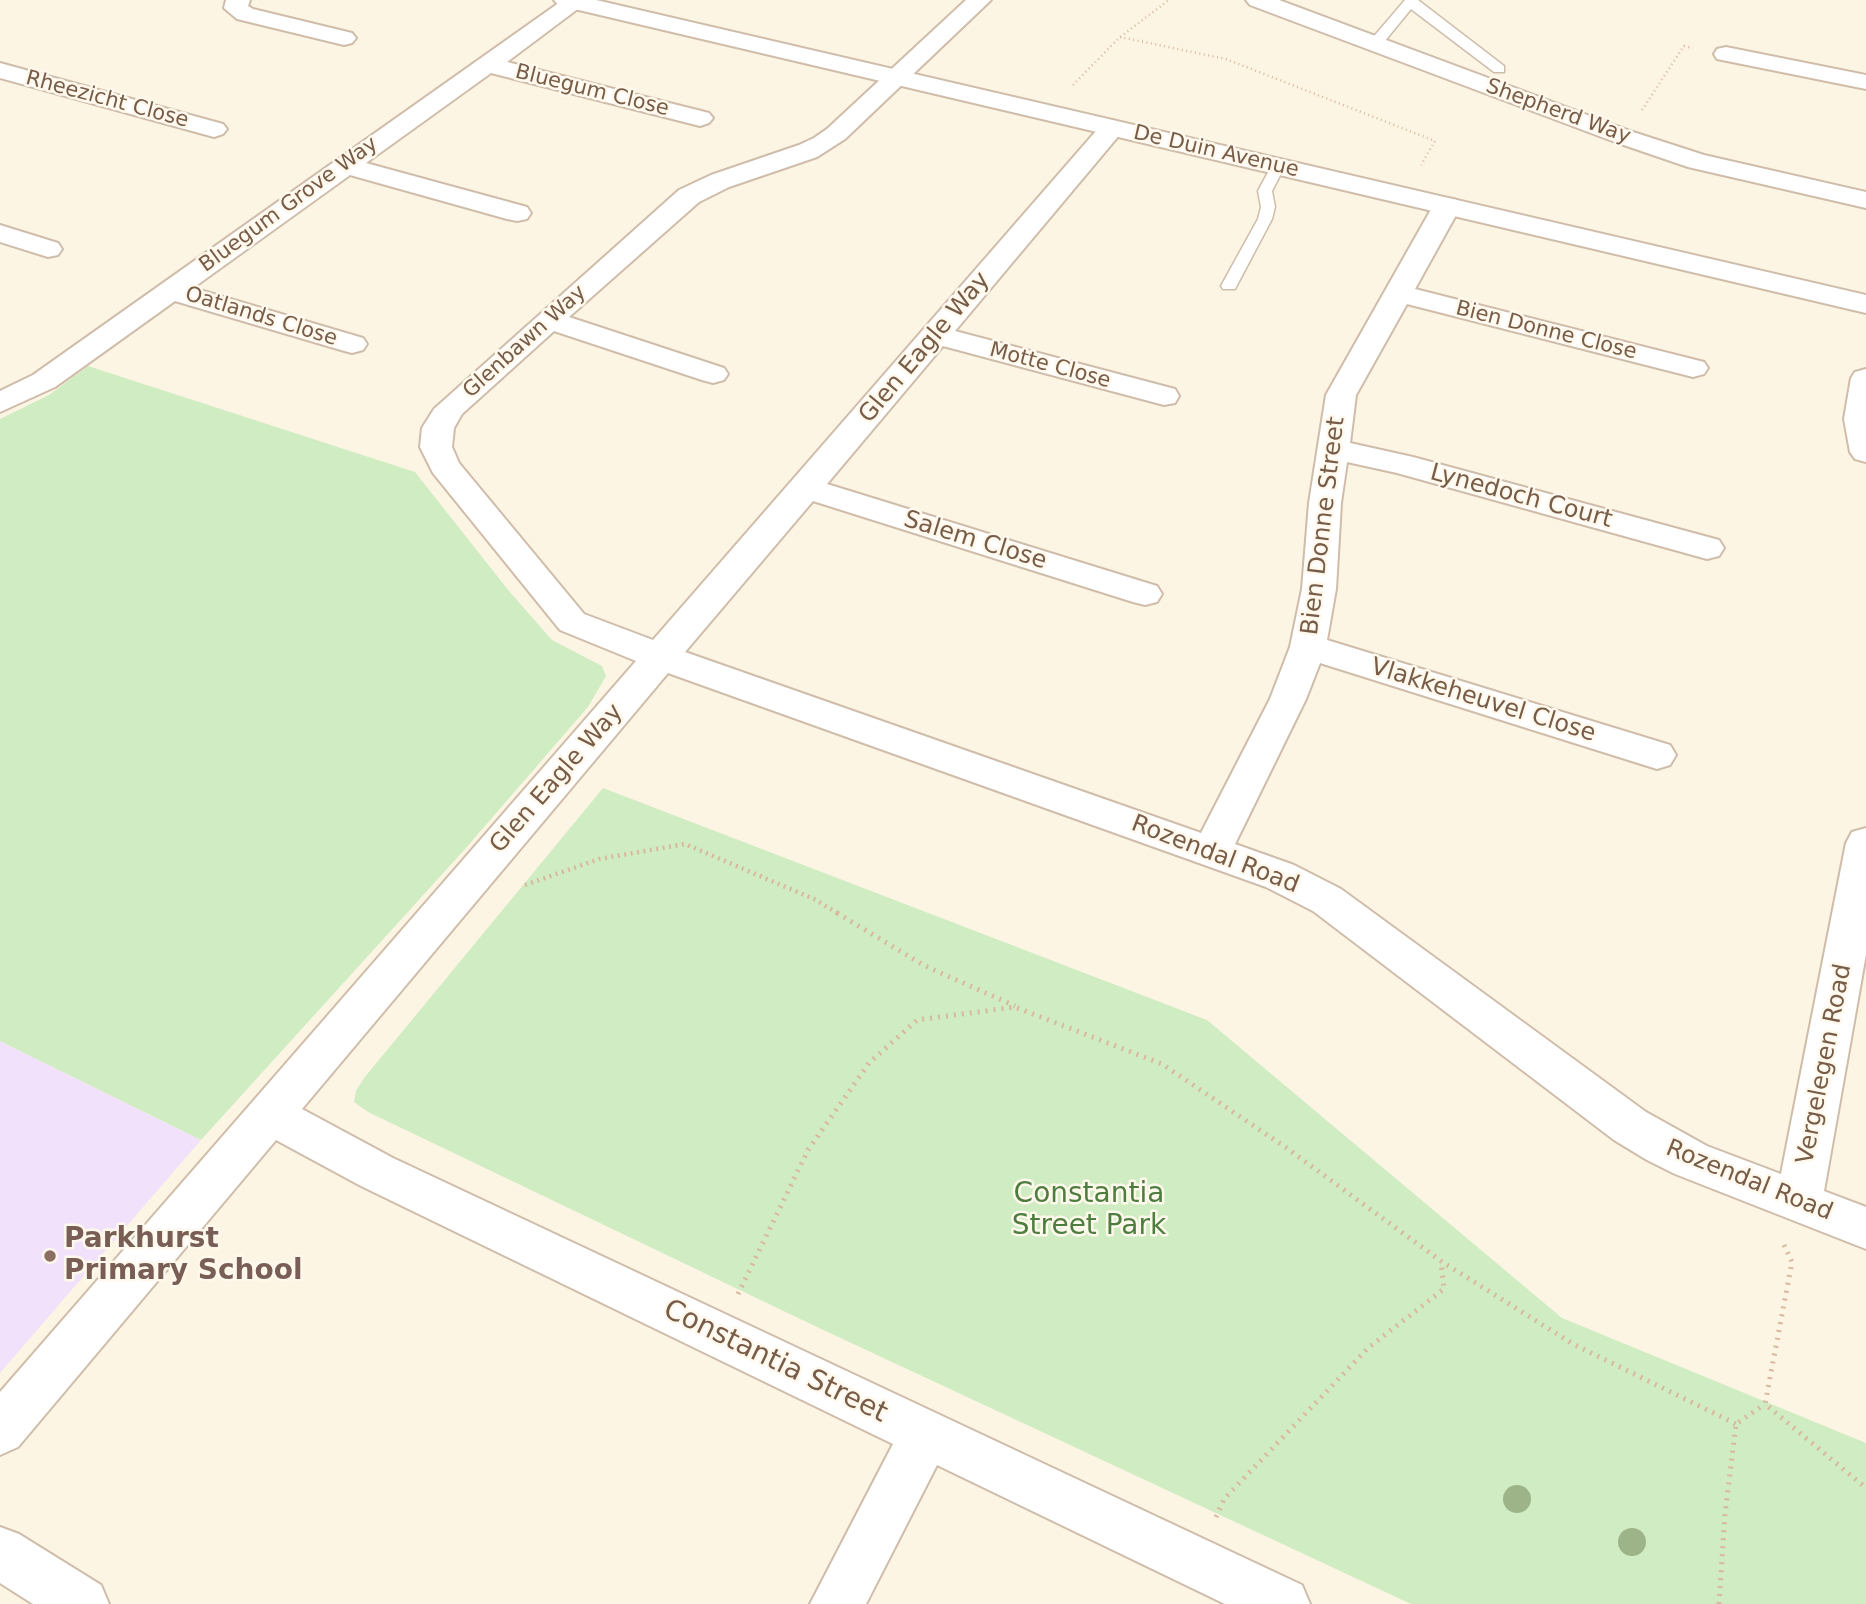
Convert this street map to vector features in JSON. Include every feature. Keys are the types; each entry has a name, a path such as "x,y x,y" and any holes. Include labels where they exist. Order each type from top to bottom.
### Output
{"street":[{"path":"238,0 236,8 245,14 344,38"},
{"name":"Glenbawn Way","path":"661,657 572,622 444,466 436,447 438,428 449,409 690,196 720,181 808,151 823,143 836,134 977,0"},
{"name":"Shepherd Way","path":"1258,0 1624,137 1697,161 1866,200"},
{"name":"De Duin Avenue","path":"570,1 1866,303"},
{"name":"Bluegum Grove Way","path":"0,403 44,381 570,1"},
{"path":"1726,54 1866,82"},
{"name":"Bluegum Close","path":"485,64 700,118"},
{"name":"Rheezicht Close","path":"0,70 215,130"},
{"name":"Glen Eagle Way","path":"0,1430 1112,128"},
{"path":"344,166 517,213"},
{"name":"Bien Donne Street","path":"1212,852 1288,699 1308,647 1319,589 1325,503 1341,395 1447,206"},
{"path":"0,233 48,248"},
{"name":"Oatlands Close","path":"170,290 352,344"},
{"name":"Bien Donne Close","path":"1398,293 1693,368"},
{"path":"549,320 713,374"},
{"name":"Motte Close","path":"937,335 1164,396"},
{"path":"1866,378 1863,420 1866,452"},
{"name":"Lynedoch Court","path":"1334,449 1415,467 1707,548"},
{"name":"Salem Close","path":"806,488 1145,594"},
{"name":"Vlakkeheuvel Close","path":"1308,647 1657,755"},
{"name":"Rozendal Road","path":"661,657 1280,876 1326,900 1630,1126 1663,1146 1866,1228"},
{"name":"Vergelegen Road","path":"1799,1203 1864,863"},
{"name":"Constantia Street","path":"269,1114 377,1172 1283,1604"},
{"path":"837,1604 926,1434"},
{"path":"0,1553 82,1604"}],"lane":[{"path":"1375,44 1411,1 1499,69"},
{"path":"1229,286 1265,219 1268,207 1265,191 1278,166"}],"path":[{"path":"1072,87 1120,37 1169,0"},
{"path":"1120,37 1226,59 1434,141 1419,169"},
{"path":"1624,137 1684,46 1726,54"},
{"path":"521,887 599,859 685,844 814,899 925,966 1016,1007 1162,1064 1288,1149 1441,1261 1573,1343 1736,1424"},
{"path":"734,1303 808,1150 869,1063 917,1020 1016,1007"},
{"path":"1719,1604 1724,1514 1736,1424 1765,1404 1792,1262 1776,1228 1799,1203"},
{"path":"1196,1562 1224,1499 1368,1348 1444,1289 1441,1261"},
{"path":"1765,1404 1803,1439 1866,1488"}],"shaded area":[{"name":"Parkhurst Primary School","path":"0,1041 201,1140 0,1373"}],"green space":[{"path":"88,366 415,472 509,591 552,640 602,666 606,676 588,707 465,849 201,1140 0,1041 0,419 49,395"},
{"name":"Constantia Street Park","path":"603,788 1207,1020 1562,1318 1866,1443 1866,1604 1411,1604 819,1328 368,1112 354,1102 356,1091 364,1078"}],"place":[{"name":"Parkhurst Primary School","path":"50,1256"}]}
